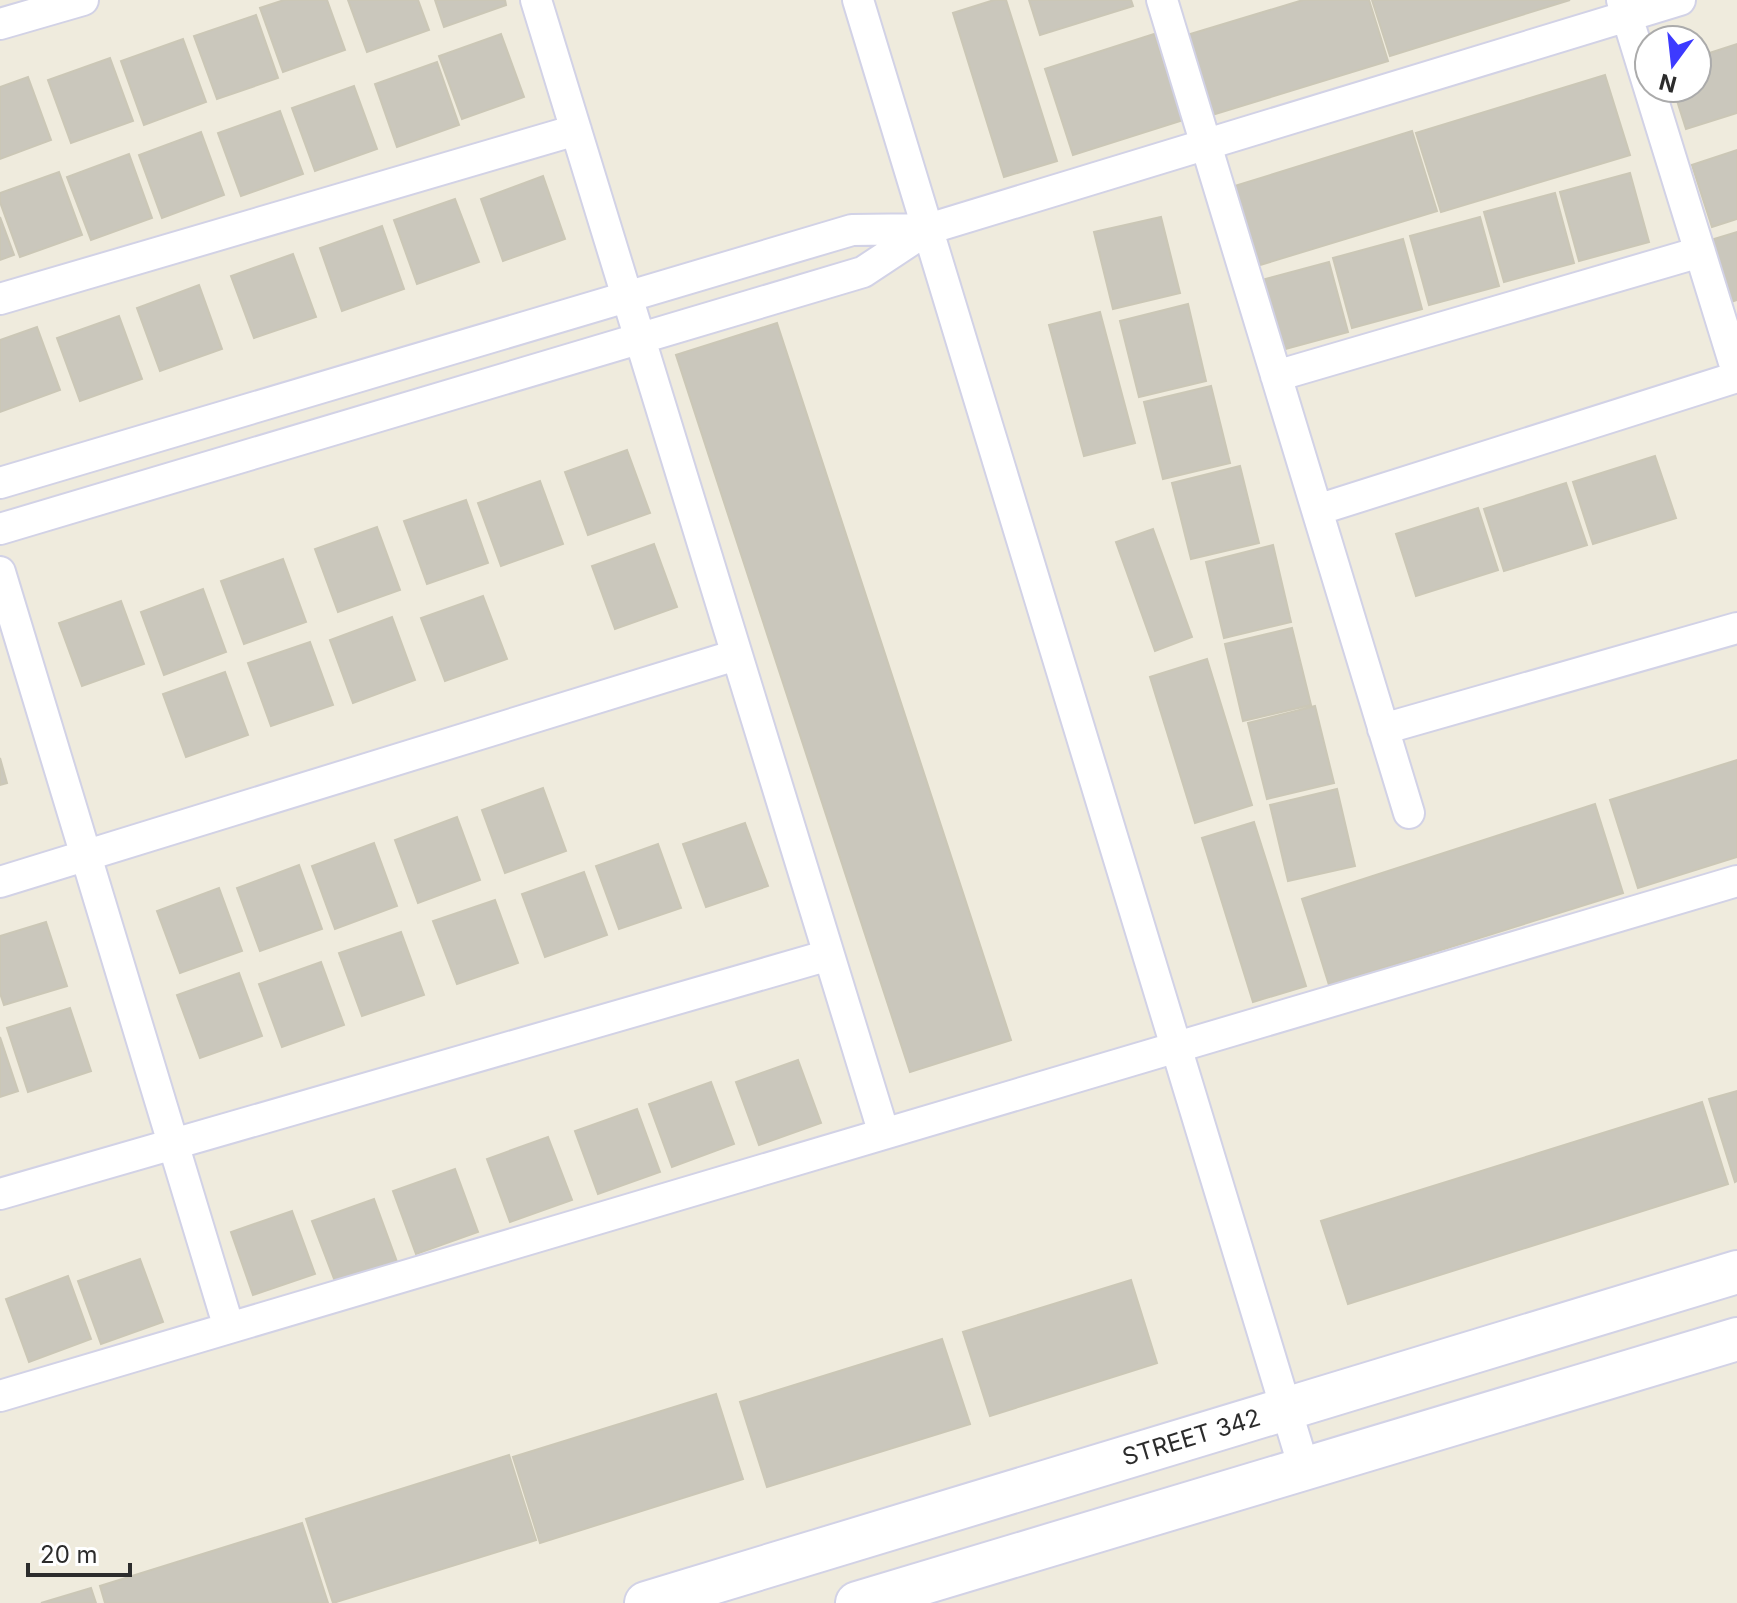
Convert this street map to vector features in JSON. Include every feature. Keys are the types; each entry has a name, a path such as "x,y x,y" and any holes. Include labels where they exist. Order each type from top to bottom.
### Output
{"main road":[{"name":"STREET 342","path":"646,1603 1737,1272"},
{"path":"857,1603 1737,1339"}],"street":[{"path":"0,24 83,0"},
{"path":"536,0 884,1134"},
{"path":"858,0 1304,1468"},
{"path":"1162,0 1409,813"},
{"path":"0,483 852,230 928,229 1206,145 1624,8 1680,0"},
{"path":"1317,510 1737,375 1624,8"},
{"path":"0,299 576,130"},
{"path":"0,529 863,272 928,229"},
{"path":"1276,376 1700,252"},
{"path":"0,572 229,1328"},
{"path":"1383,729 1737,628"},
{"path":"0,882 736,655"},
{"path":"0,1396 1737,881"},
{"path":"0,1194 829,955"}],"building":[{"path":"284,0 327,0 345,50 283,72 260,8"},
{"path":"348,0 418,0 429,30 367,52"},
{"path":"435,0 505,0 506,5 444,27"},
{"path":"994,0 1006,0 1057,161 1004,177 953,13"},
{"path":"1029,0 1131,0 1133,6 1040,35"},
{"path":"1303,0 1369,0 1388,61 1199,119 1174,39"},
{"path":"1372,0 1570,0 1390,56"},
{"path":"256,15 278,78 217,99 194,36"},
{"path":"501,34 524,97 462,119 439,56"},
{"path":"1154,34 1183,120 1073,155 1045,69"},
{"path":"183,39 206,102 144,125 121,61"},
{"path":"1737,44 1737,113 1686,129 1678,104 1713,104 1713,52"},
{"path":"110,58 133,121 71,143 48,80"},
{"path":"437,62 459,125 397,147 375,84"},
{"path":"1605,75 1630,155 1441,212 1416,133"},
{"path":"28,77 51,140 0,159 0,87"},
{"path":"354,86 377,149 315,171 292,108"},
{"path":"280,111 303,174 241,196 218,133"},
{"path":"1412,131 1437,211 1247,269 1222,190"},
{"path":"201,132 224,195 162,218 139,155"},
{"path":"1737,150 1737,219 1712,227 1692,165"},
{"path":"129,154 152,218 91,240 67,177"},
{"path":"59,172 82,235 20,257 0,202 0,193"},
{"path":"1630,173 1649,242 1579,261 1560,192"},
{"path":"543,176 565,239 503,261 481,199"},
{"path":"1555,193 1574,263 1504,282 1484,212"},
{"path":"455,199 479,262 417,284 394,220"},
{"path":"0,217 14,255 0,260"},
{"path":"1161,217 1180,293 1113,309 1094,232"},
{"path":"1480,217 1499,286 1429,305 1410,236"},
{"path":"382,226 404,289 342,311 320,248"},
{"path":"1737,232 1737,300 1731,302 1711,240"},
{"path":"1403,239 1422,309 1352,328 1333,258"},
{"path":"293,254 316,317 254,338 231,276"},
{"path":"1329,262 1348,332 1278,351 1258,281"},
{"path":"199,285 222,349 160,371 137,308"},
{"path":"1188,304 1206,381 1139,397 1120,321"},
{"path":"1100,312 1135,443 1084,456 1049,325"},
{"path":"119,316 142,379 80,401 57,338"},
{"path":"777,323 1011,1040 910,1072 676,355"},
{"path":"37,327 60,390 0,412 0,340"},
{"path":"1211,386 1230,463 1163,479 1144,402"},
{"path":"627,450 650,513 588,535 565,472"},
{"path":"1655,456 1676,518 1593,544 1573,482"},
{"path":"1240,466 1259,543 1191,559 1172,483"},
{"path":"540,481 563,544 501,566 478,503"},
{"path":"1566,483 1587,545 1504,571 1484,509"},
{"path":"466,500 488,563 427,584 404,521"},
{"path":"1478,508 1498,570 1416,596 1396,534"},
{"path":"377,527 400,590 338,612 315,549"},
{"path":"1153,529 1192,637 1155,651 1116,542"},
{"path":"654,544 677,607 615,629 592,566"},
{"path":"1273,545 1291,622 1224,638 1206,562"},
{"path":"283,559 306,622 244,644 221,581"},
{"path":"203,589 226,652 164,675 141,612"},
{"path":"483,596 507,659 445,681 421,618"},
{"path":"121,601 144,664 82,686 59,623"},
{"path":"392,617 415,680 353,703 330,640"},
{"path":"1292,628 1311,705 1243,721 1225,644"},
{"path":"310,642 333,705 271,726 248,663"},
{"path":"1207,659 1252,805 1195,823 1150,677"},
{"path":"225,672 248,735 186,757 163,694"},
{"path":"1315,706 1334,783 1267,799 1248,723"},
{"path":"0,758 7,783 0,785"},
{"path":"1737,760 1737,857 1638,888 1610,800"},
{"path":"543,788 566,851 505,873 482,810"},
{"path":"1337,789 1355,866 1288,881 1270,805"},
{"path":"1595,804 1623,893 1329,985 1302,899"},
{"path":"457,817 480,880 418,903 395,840"},
{"path":"1254,822 1306,986 1253,1002 1202,838"},
{"path":"745,823 768,886 706,907 683,844"},
{"path":"374,843 397,906 335,929 312,866"},
{"path":"658,844 681,908 619,929 596,866"},
{"path":"299,865 322,929 260,951 237,888"},
{"path":"584,872 607,935 545,957 522,894"},
{"path":"219,888 242,951 180,973 157,911"},
{"path":"495,900 518,963 457,984 433,921"},
{"path":"46,922 67,986 4,1005 0,993 0,936"},
{"path":"401,932 424,995 362,1016 339,953"},
{"path":"321,962 344,1025 282,1047 259,984"},
{"path":"239,973 262,1036 200,1058 177,995"},
{"path":"70,1008 91,1071 28,1092 7,1028"},
{"path":"0,1037 18,1091 0,1097"},
{"path":"798,1060 821,1123 759,1145 736,1082"},
{"path":"711,1082 734,1144 672,1167 649,1104"},
{"path":"1737,1091 1737,1181 1735,1182 1709,1099"},
{"path":"1702,1102 1728,1184 1348,1304 1321,1221"},
{"path":"637,1109 660,1172 598,1194 575,1131"},
{"path":"548,1137 572,1200 510,1222 487,1159"},
{"path":"455,1169 478,1232 416,1254 393,1191"},
{"path":"374,1199 397,1262 336,1284 312,1221"},
{"path":"292,1211 315,1274 253,1295 231,1232"},
{"path":"140,1259 163,1322 101,1344 78,1281"},
{"path":"68,1276 91,1339 29,1362 6,1299"},
{"path":"1131,1280 1157,1363 990,1416 963,1332"},
{"path":"942,1339 970,1424 767,1487 740,1402"},
{"path":"716,1394 743,1479 540,1543 513,1457"},
{"path":"509,1455 536,1540 333,1603 306,1519"},
{"path":"302,1523 328,1603 105,1603 100,1586"},
{"path":"91,1588 96,1603 41,1603"}]}
